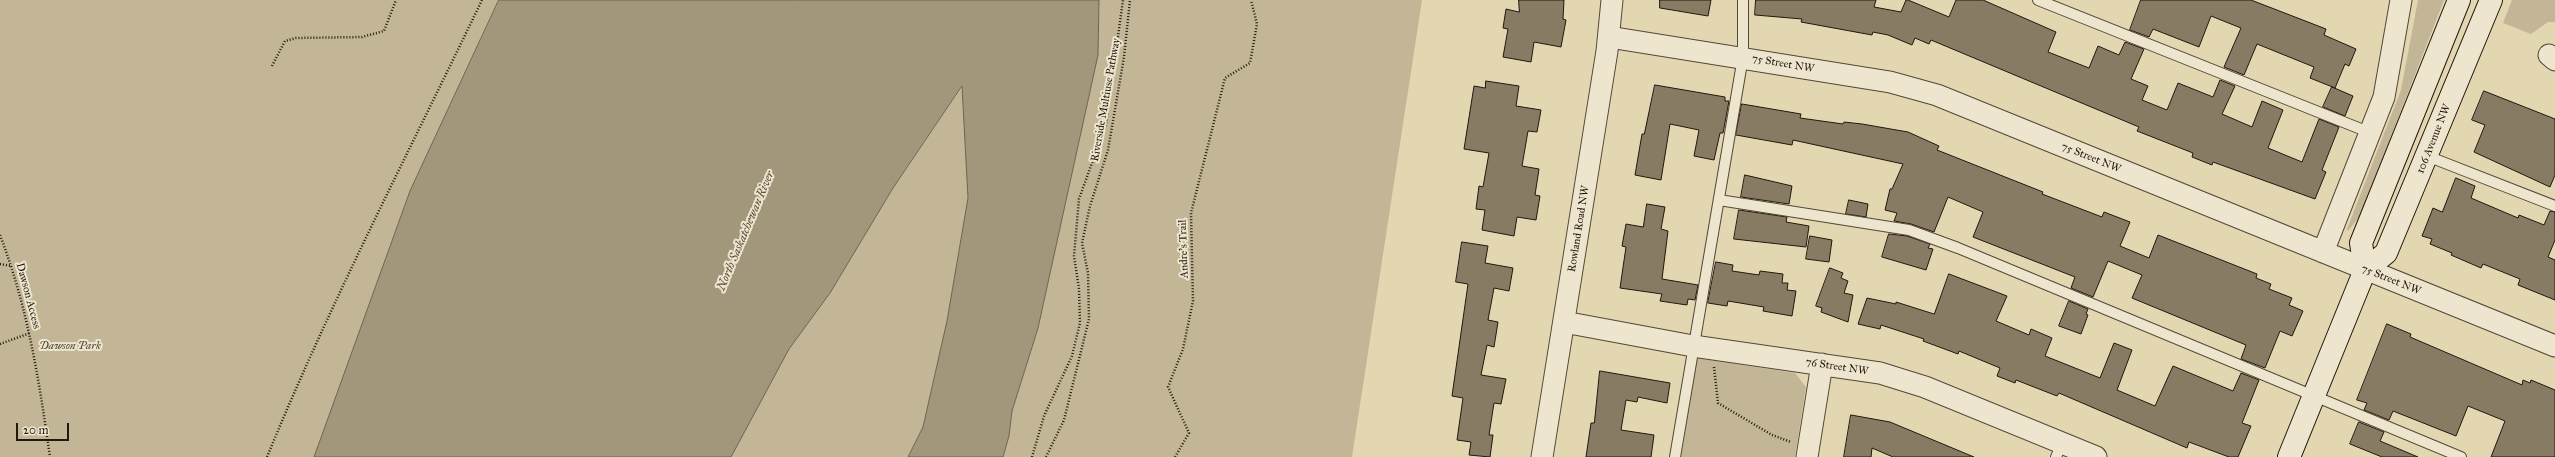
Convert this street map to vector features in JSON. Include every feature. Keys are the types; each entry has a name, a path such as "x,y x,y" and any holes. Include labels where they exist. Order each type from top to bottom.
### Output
{"main road":[{"path":"2365,270 2361,243 2459,0"},
{"name":"106 Avenue NW","path":"2289,457 2365,270 2386,253 2491,0"}],"street":[{"name":"Rowland Road NW","path":"1542,457 1609,37 1612,0"},
{"path":"2323,252 2384,97 2397,1"},
{"name":"75 Street NW","path":"1609,37 1743,57 1890,82 1937,95 2555,346"},
{"name":"76 Street NW","path":"1564,322 1693,346 1880,373 1925,387 2059,450 2096,457"},
{"path":"1801,450 1822,364"}],"lane":[{"path":"1675,457 1743,57 1743,0"},
{"path":"2038,0 2371,133"},
{"path":"2427,156 2555,206"},
{"path":"1719,200 1909,230 1958,248 2461,457"}],"path":[{"path":"272,66 285,41 296,38 362,37 384,31 396,0"},
{"path":"267,457 324,326 482,0"},
{"path":"1032,457 1044,416 1072,356 1080,323 1079,289 1074,256 1079,199 1106,124 1123,0"},
{"name":"Riverside Multiuse Pathway","path":"1046,457 1064,420 1089,319 1088,273 1082,243 1090,206 1108,150 1124,57 1130,0"},
{"name":"Andre's Trail","path":"1175,457 1189,433 1168,387 1183,348 1193,301 1191,213 1225,78 1250,63 1257,24 1250,0"},
{"name":"Dawson Access","path":"0,235 12,266 38,367 50,457"},
{"path":"0,264 12,266"},
{"path":"0,344 30,333"},
{"path":"1714,362 1718,403 1772,435 1801,450"}],"green space":[{"name":"Dawson Park","path":"0,0 499,0 410,191 314,457 0,457"},
{"path":"1099,0 1422,0 1352,457 1003,457 1009,436 1012,411 1038,328 1098,55"},
{"path":"2418,0 2444,0 2360,216 2348,231 2347,229 2401,90"},
{"path":"2512,0 2555,0 2555,22 2548,22 2531,34 2503,23"},
{"path":"963,86 968,198 947,321 923,427 908,457 731,457 789,349 830,293 893,188"},
{"path":"1697,358 1795,373 1806,387 1795,457 1681,457"}],"water":[{"name":"North Saskatchewan River","path":"499,0 1099,0 1098,55 1038,328 1012,411 1009,436 1003,457 908,457 923,427 947,321 968,198 962,86 893,188 830,293 789,349 731,457 314,457 410,191"}],"building":[{"path":"1519,0 1564,0 1563,19 1566,20 1561,47 1534,42 1531,62 1503,57 1508,29 1503,28 1506,9 1519,12"},
{"path":"1660,0 1711,0 1708,16 1660,8"},
{"path":"1756,0 1876,0 1874,7 1901,12 1906,0 1908,0 1949,17 1956,0 1983,0 2056,32 2048,52 2089,68 2098,46 2119,55 2125,42 2144,49 2131,79 2148,86 2142,100 2167,110 2178,83 2213,97 2220,80 2235,86 2222,114 2252,127 2262,101 2283,110 2268,148 2302,162 2319,119 2339,127 2322,170 2326,172 2315,199 2213,162 2212,165 2192,157 2193,153 2137,131 2139,127 1931,40 1929,44 1915,38 1912,45 1888,35 1873,32 1872,35 1801,22 1802,19 1755,15"},
{"path":"2141,0 2251,0 2326,29 2324,35 2356,49 2349,66 2345,64 2335,88 2310,78 2314,67 2257,44 2244,75 2224,67 2241,28 2211,16 2199,47 2153,29 2149,37 2130,30"},
{"path":"1486,81 1519,86 1516,106 1541,110 1537,132 1528,131 1522,166 1539,169 1535,195 1540,196 1536,220 1517,217 1514,236 1482,230 1485,210 1476,209 1479,186 1483,187 1489,153 1464,149 1474,86 1485,88"},
{"path":"1655,85 1725,97 1725,101 1729,101 1723,133 1720,133 1714,160 1694,156 1699,130 1670,124 1661,180 1635,175 1642,134 1644,134"},
{"path":"2332,87 2353,96 2345,116 2323,107"},
{"path":"2484,91 2555,119 2555,175 2550,187 2474,152 2485,125 2472,120"},
{"path":"1742,104 1801,114 1800,118 1843,124 1844,122 1862,124 1908,132 1939,146 1937,150 2043,192 2042,194 2102,217 2104,212 2130,222 2120,246 2149,258 2158,235 2257,274 2256,278 2271,284 2269,289 2292,298 2289,305 2303,311 2292,336 2280,331 2265,368 2241,359 2246,345 2132,298 2142,275 2108,261 2093,297 2071,288 2075,277 1973,237 1983,212 1948,197 1934,232 1911,224 1894,221 1897,213 1885,210 1890,189 1892,189 1903,164 1793,140 1792,145 1736,135"},
{"path":"1745,175 1792,186 1789,204 1741,197"},
{"path":"2456,178 2475,186 2471,198 2518,218 2519,215 2544,225 2550,211 2555,212 2555,240 2548,257 2555,260 2555,300 2518,285 2520,279 2483,264 2481,268 2451,255 2452,253 2430,244 2432,239 2422,236 2433,208 2442,212"},
{"path":"1849,200 1868,204 1866,217 1846,214"},
{"path":"1647,204 1665,207 1661,229 1668,231 1662,279 1698,285 1695,300 1688,299 1687,305 1660,301 1662,294 1620,288 1626,247 1622,246 1626,224 1643,227"},
{"path":"1739,210 1787,217 1786,222 1809,226 1806,247 1734,239"},
{"path":"1889,234 1907,236 1930,244 1928,248 1933,249 1926,270 1882,257"},
{"path":"1810,236 1832,240 1829,262 1806,259"},
{"path":"1462,242 1488,246 1485,263 1513,268 1509,291 1494,288 1488,320 1498,322 1494,347 1487,345 1481,375 1506,379 1501,404 1494,403 1489,435 1493,435 1490,457 1469,455 1471,442 1457,440 1463,398 1452,396 1468,284 1456,282"},
{"path":"1716,262 1733,265 1732,271 1759,275 1760,271 1783,274 1782,283 1788,283 1787,290 1796,291 1792,316 1763,311 1764,307 1728,301 1727,306 1708,303"},
{"path":"1830,268 1843,273 1841,278 1848,281 1844,293 1853,295 1848,322 1821,312 1822,308 1816,306"},
{"path":"1949,274 2007,296 1996,321 2029,335 2031,329 2052,338 2045,356 2100,378 2114,343 2132,350 2117,390 2155,406 2173,366 2233,391 2241,373 2259,380 2242,423 2251,426 2238,457 2229,457 2189,442 2187,448 2059,393 2057,396 2016,380 2015,383 1997,376 2000,368 1959,351 1958,354 1923,341 1924,339 1881,325 1880,329 1858,324 1867,298 1896,304 1896,302 1934,314"},
{"path":"2069,301 2088,309 2086,314 2088,315 2081,334 2059,326"},
{"path":"2387,324 2411,334 2410,337 2522,385 2523,380 2530,383 2531,380 2555,390 2555,457 2491,457 2505,421 2468,406 2456,436 2393,411 2389,420 2364,410 2367,403 2357,400"},
{"path":"1600,371 1670,383 1667,403 1638,397 1637,402 1626,400 1621,430 1654,435 1651,457 1586,457 1591,423 1594,423"},
{"path":"1851,415 1890,422 1974,457 1893,457 1872,448 1871,457 1844,457"},
{"path":"2359,422 2384,432 2380,441 2418,457 2382,457 2350,444"}]}
